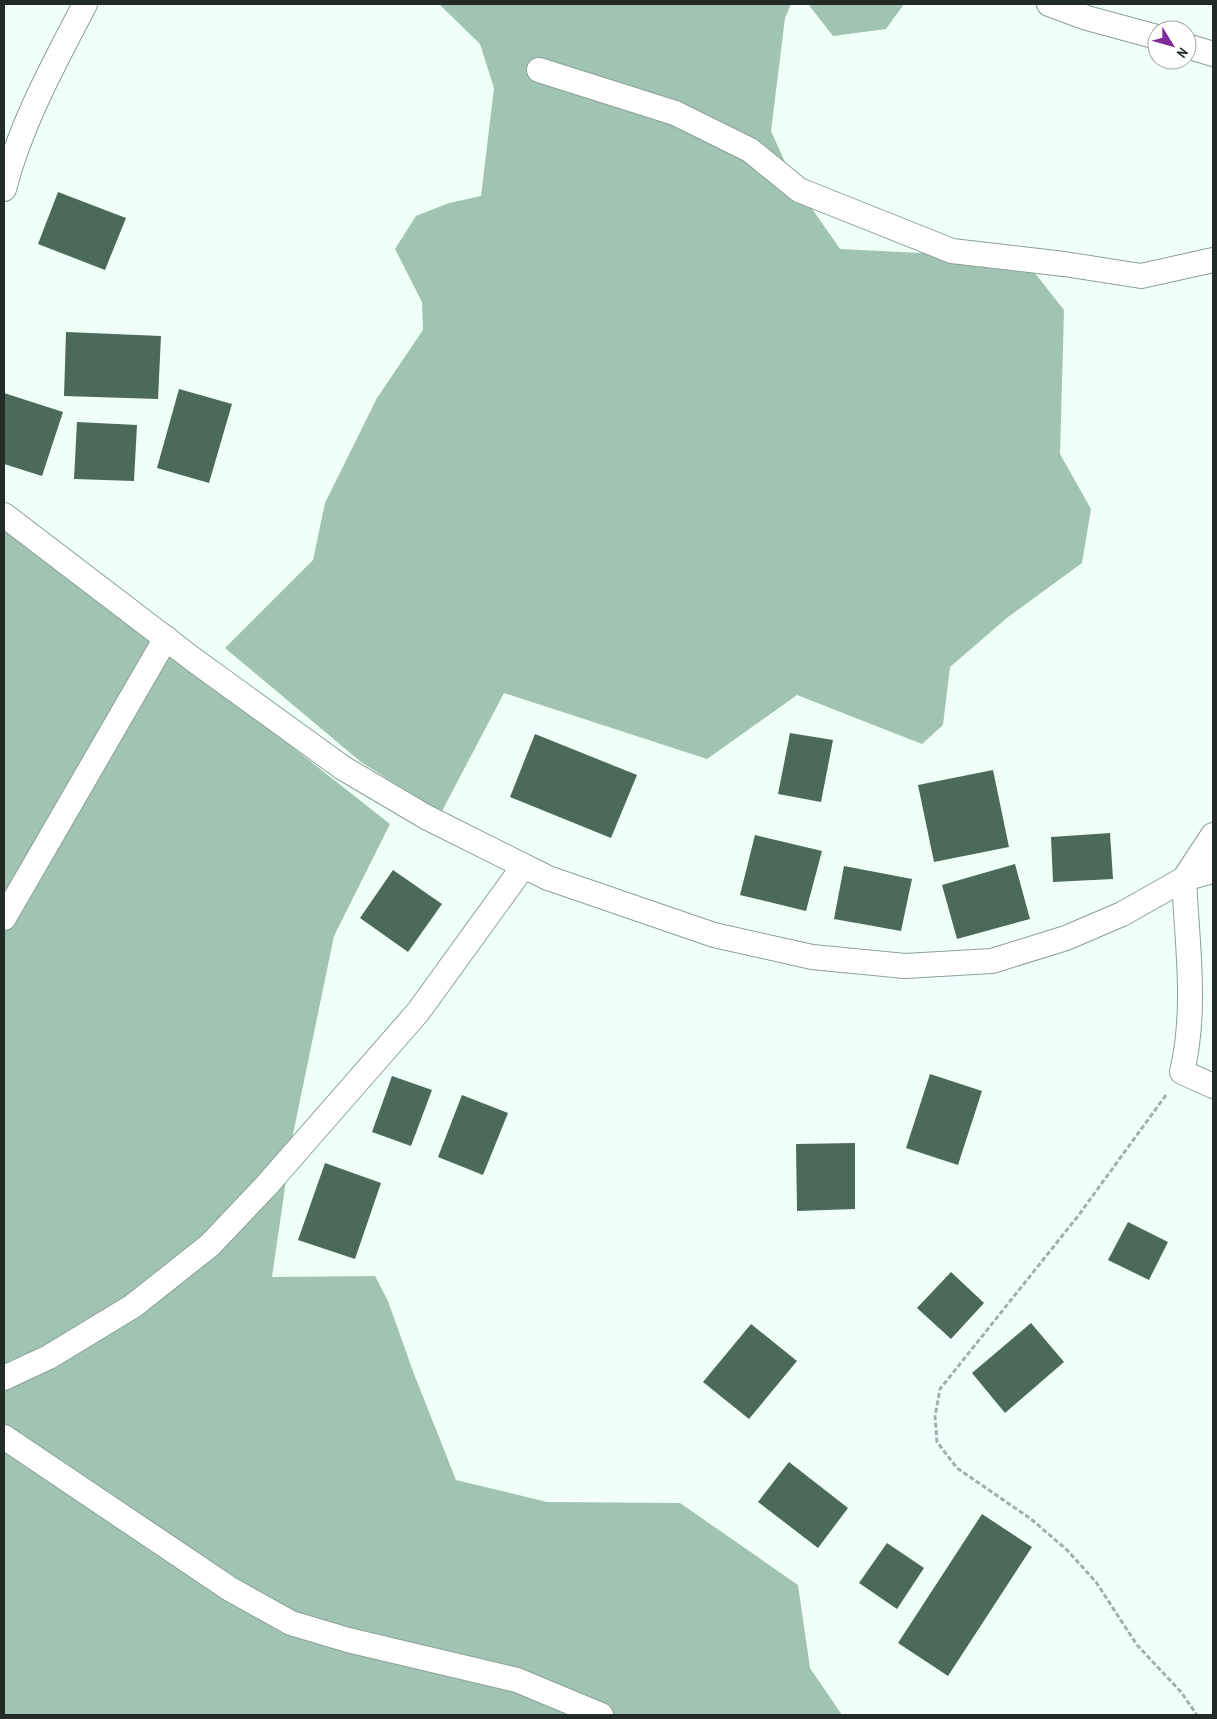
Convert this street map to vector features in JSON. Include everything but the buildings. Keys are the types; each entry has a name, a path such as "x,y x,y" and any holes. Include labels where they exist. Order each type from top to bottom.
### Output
{"street":[{"path":"4,189 14,150 47,78 85,4"},
{"path":"1050,4 1087,18 1147,35"},
{"path":"1197,49 1213,54"},
{"path":"539,70 675,113 750,150 799,190 952,252 1064,264 1141,276 1213,260"},
{"path":"4,515 166,638 344,768 426,817 548,878 714,935 812,957 905,966 992,961 1066,938 1114,917 1184,879 1213,871"},
{"path":"4,918 166,638"},
{"path":"1213,835 1184,879 1190,1004 1188,1049 1182,1072 1213,1086"},
{"path":"4,1378 50,1357 133,1306 210,1245 266,1186 418,1012 523,867"},
{"path":"4,1438 230,1589 291,1623 386,1649 517,1680 601,1715"}],"path":[{"path":"1182,1072 1078,1216 940,1388 935,1416 938,1442 958,1468 1031,1519 1067,1550 1096,1582 1137,1645 1181,1692 1196,1715"}],"green space":[{"path":"439,4 791,4 785,18 771,131 795,184 840,249 1023,258 1064,310 1060,454 1091,509 1082,563 1008,617 950,667 943,725 922,744 797,695 707,759 504,693 441,813 361,762 225,648 313,560 325,503 377,398 423,330 422,302 395,249 416,216 449,203 481,196 494,88 480,44"},
{"path":"808,4 904,4 886,29 833,36"},
{"path":"4,530 216,687 390,824 334,936 292,1139 272,1277 375,1276 388,1301 414,1374 456,1480 547,1502 680,1503 798,1585 810,1668 842,1715 4,1715"}]}
